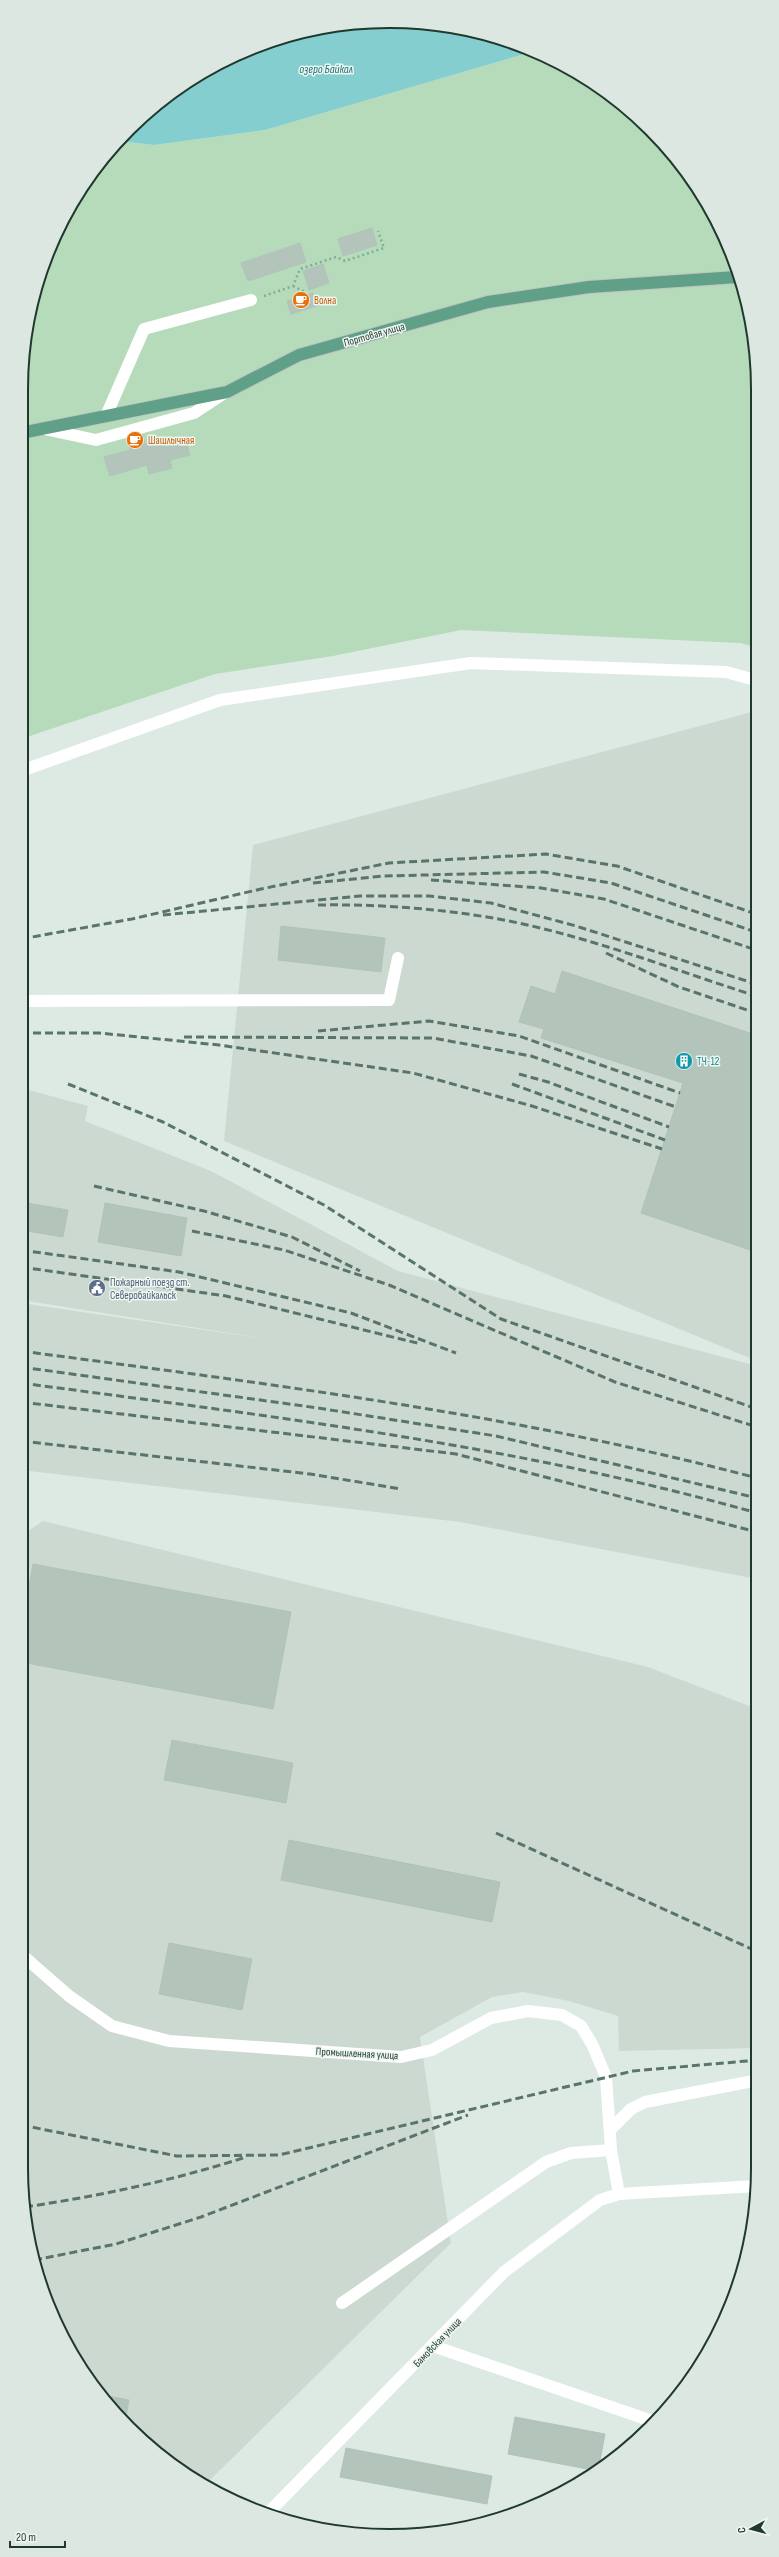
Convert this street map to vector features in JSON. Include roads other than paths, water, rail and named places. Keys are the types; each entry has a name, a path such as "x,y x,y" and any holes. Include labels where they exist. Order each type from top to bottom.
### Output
{"main road":[{"name":"Портовая улица","path":"28,432 227,392 299,355 488,302 590,286 733,276"}],"street":[{"path":"106,416 144,329 251,300"},
{"path":"44,429 96,440 194,413 227,392"},
{"path":"28,769 220,700 471,663 726,672 751,679"},
{"path":"28,1001 389,1000 398,958"},
{"name":"Промышленная улица","path":"28,1960 69,1996 112,2026 169,2041 400,2057 432,2050 491,2018 528,2011 562,2015 581,2026 592,2044 606,2077 611,2150 619,2194"},
{"path":"610,2130 631,2109 645,2102 751,2081"},
{"path":"342,2303 546,2162 572,2153 611,2150"},
{"name":"Бамовская улица","path":"272,2509 504,2272 600,2200 619,2194 750,2186"},
{"path":"433,2346 648,2420"}],"water":[{"name":"озеро Байкал","path":"390,28 413,29 437,31 483,40 524,54 265,130 154,145 127,142 169,103 209,76 251,56 296,40 342,31"}],"railway":[{"path":"28,938 132,919 261,889 389,863 546,854 617,866 751,912"},
{"path":"313,883 384,876 544,872 611,883 751,930"},
{"path":"431,880 541,888 604,899 751,948"},
{"path":"163,915 360,896 429,896 491,903 576,926 751,982"},
{"path":"318,905 361,905 424,909 487,917 521,924 589,941 751,994"},
{"path":"606,953 679,987 751,1011"},
{"path":"318,1031 429,1021 519,1036 680,1093"},
{"path":"28,1033 99,1033 219,1045 413,1073 532,1106 662,1149"},
{"path":"184,1037 433,1038 531,1056 676,1107"},
{"path":"519,1074 548,1082 669,1127"},
{"path":"68,1084 163,1122 324,1205 501,1319 751,1407"},
{"path":"512,1084 665,1140"},
{"path":"94,1186 204,1211 292,1237 360,1271"},
{"path":"192,1231 284,1250 389,1285 615,1382 751,1425"},
{"path":"28,1251 179,1272 351,1313 456,1353"},
{"path":"28,1268 226,1296 421,1344"},
{"path":"28,1352 299,1389 483,1418 575,1436 751,1477"},
{"path":"28,1368 318,1408 496,1436 751,1497"},
{"path":"28,1384 299,1421 484,1451 667,1489 751,1511"},
{"path":"28,1403 456,1454 751,1530"},
{"path":"28,1442 310,1474 401,1489"},
{"path":"496,1833 751,1949"},
{"path":"28,2126 177,2156 279,2155 633,2071 751,2061"},
{"path":"40,2259 116,2244 201,2217 468,2115"},
{"path":"30,2206 80,2198 162,2181 243,2158"}],"place":[{"name":"Волна","path":"301,300"},
{"name":"Шашлычная","path":"135,440"},
{"name":"ТЧ-12","path":"684,1061"},
{"name":"Пожарный поезд ст. Северобайкальск","path":"97,1288"}]}
